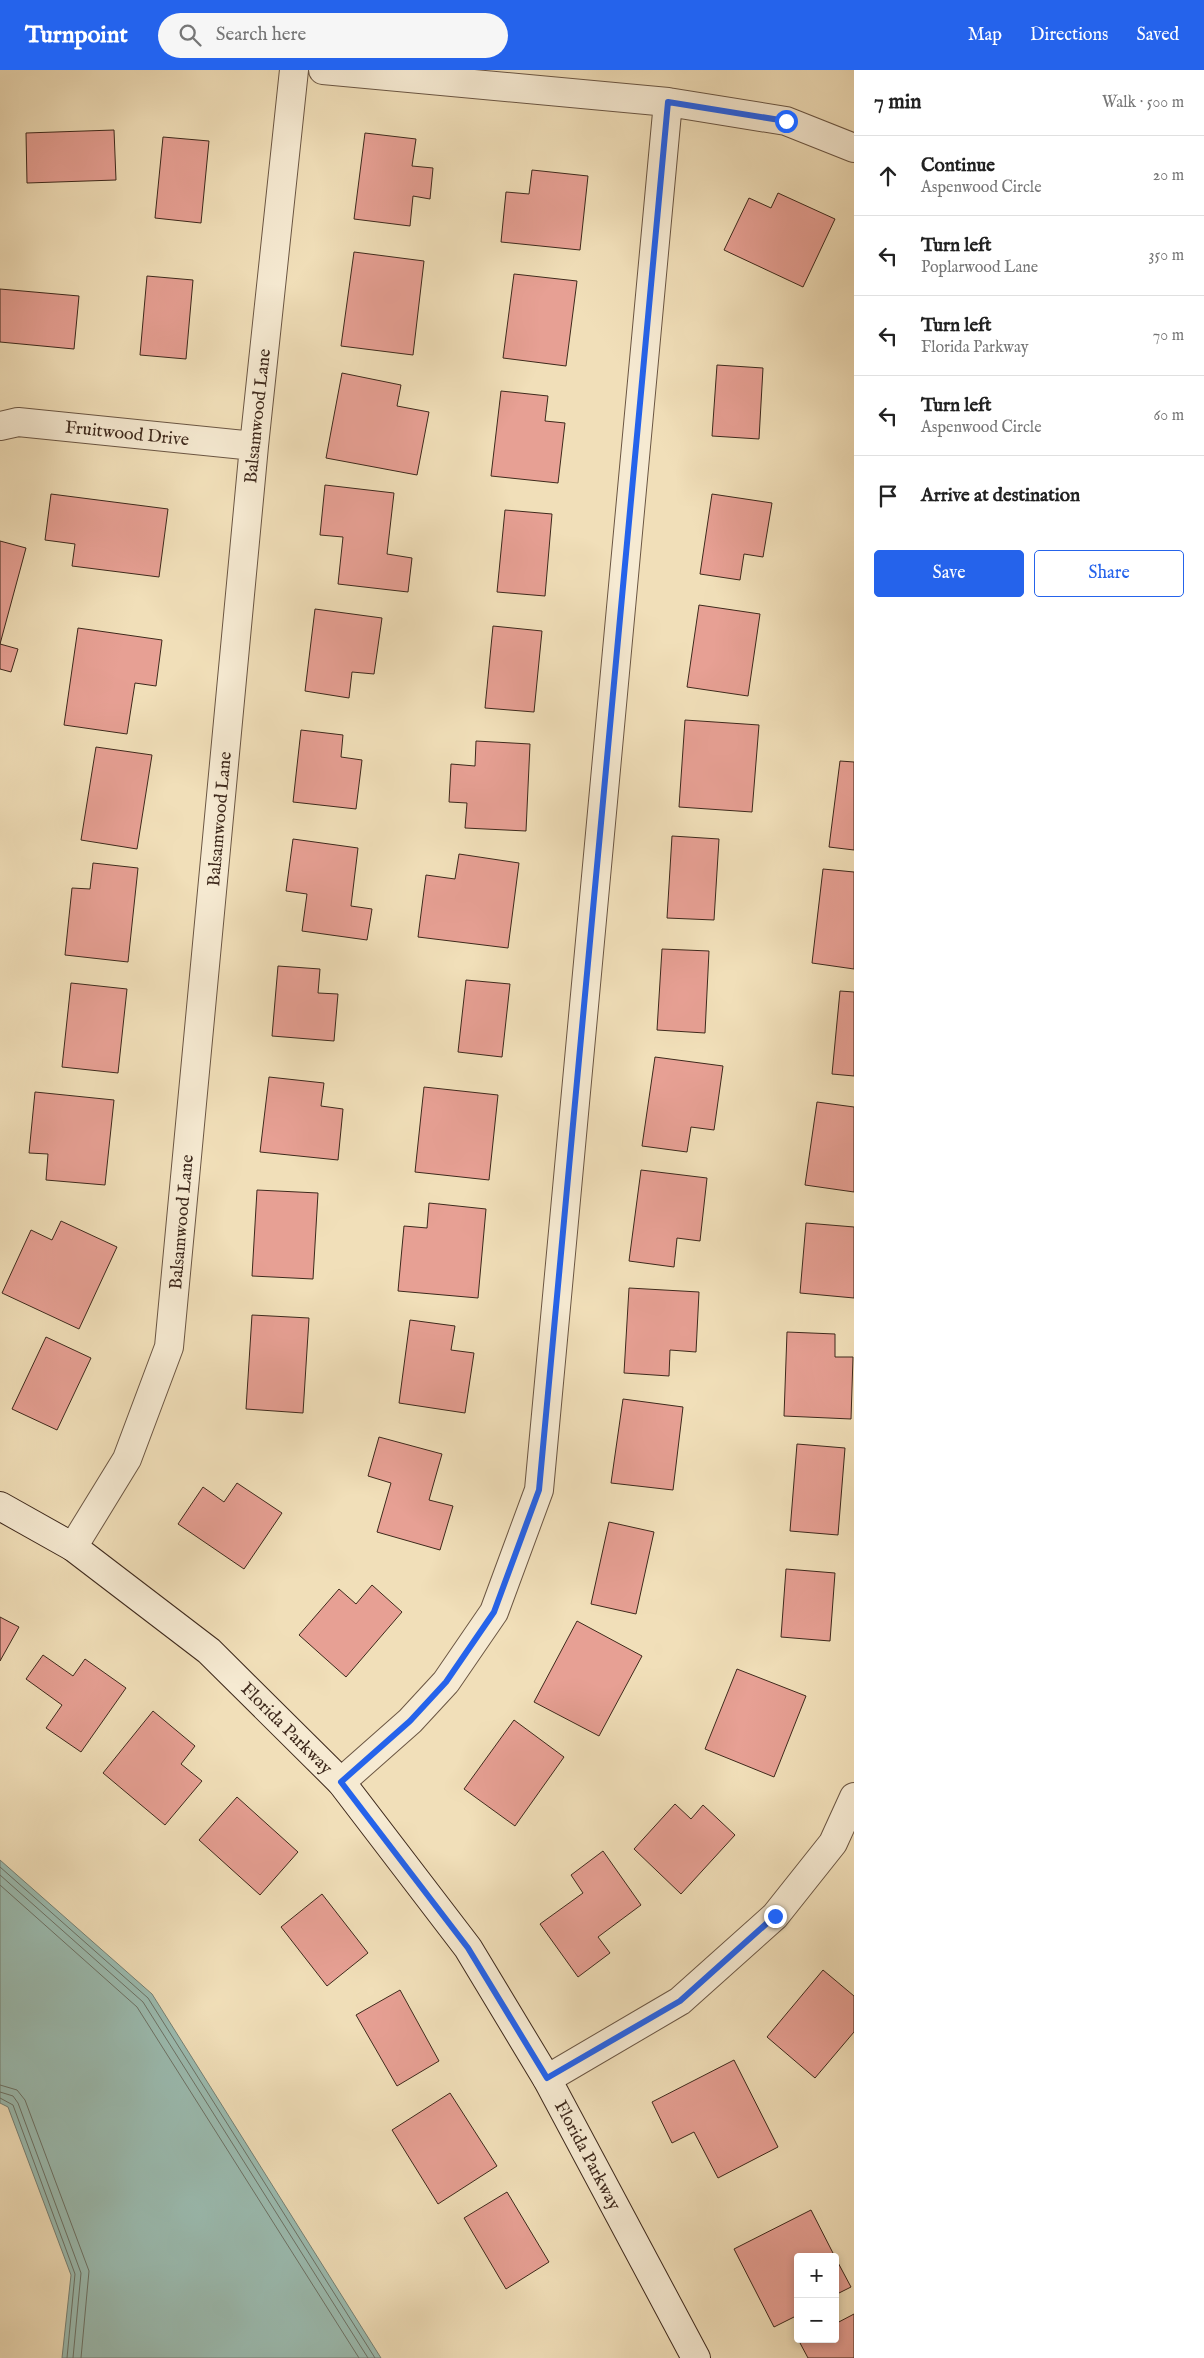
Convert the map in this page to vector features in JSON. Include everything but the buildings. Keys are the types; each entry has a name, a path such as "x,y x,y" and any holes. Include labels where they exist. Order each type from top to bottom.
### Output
{"street":[{"name":"Balsamwood Lane","path":"73,1547 127,1459 169,1347 254,446 294,70"},
{"path":"323,70 668,102 786,121 854,148"},
{"path":"341,1782 410,1721 446,1682 457,1667 494,1612 539,1490 668,102"},
{"name":"Fruitwood Drive","path":"0,426 18,422 254,446"},
{"name":"Florida Parkway","path":"0,1506 73,1547 209,1651 341,1782 468,1948 547,2078 696,2358"},
{"path":"547,2078 680,2001 775,1916 833,1843 854,1796"}],"water":[{"path":"0,1860 152,1994 381,2358 62,2358 71,2275 8,2107 0,2103"}],"route":[{"path":"775,1916 680,2001 547,2078 468,1948 341,1782 410,1721 446,1682 494,1612 539,1490 668,102 786,121"}]}
